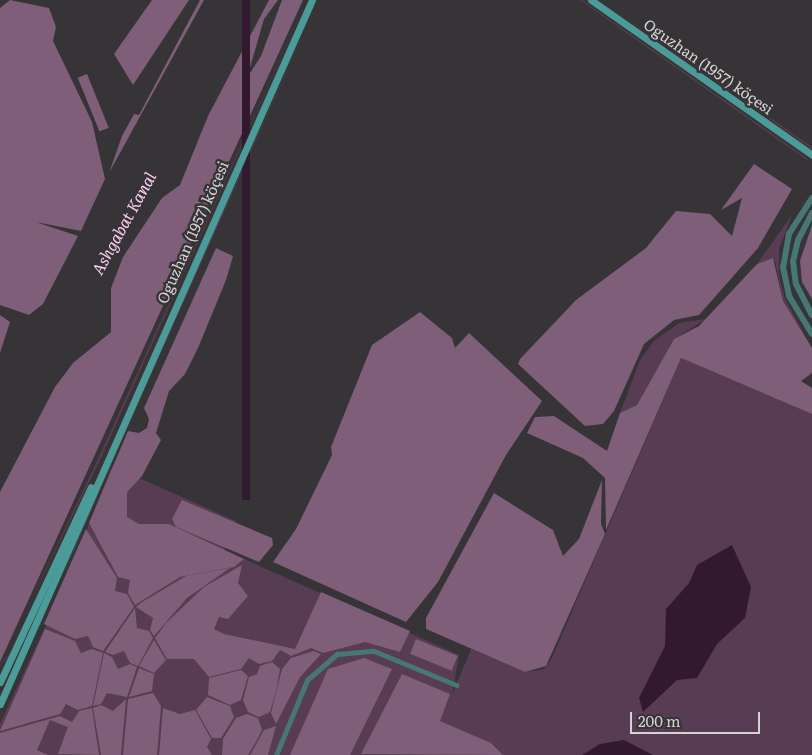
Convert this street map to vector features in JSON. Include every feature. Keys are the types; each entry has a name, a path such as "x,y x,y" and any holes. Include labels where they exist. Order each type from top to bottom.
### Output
{"main road":[{"name":"Oguzhan (1957) köçesi","path":"0,704 98,476 312,0"},
{"name":"Oguzhan (1957) köçesi","path":"591,0 812,155"},
{"name":"Oguzhan (1957) köçesi","path":"0,682 98,476"}],"street":[{"path":"812,198 789,234 783,262 789,296 812,334"},
{"path":"812,213 798,240 794,268 812,315"},
{"path":"276,755 307,680 337,654 359,650 381,652 456,685"}],"shaded area":[{"path":"10,0 49,8 56,27 53,41 92,122 105,179 81,231 36,222 78,236 43,304 29,315 0,305 0,8"},
{"path":"152,0 189,0 133,85 114,54"},
{"path":"200,0 204,0 109,173 122,136 134,114 139,115"},
{"path":"269,0 278,0 264,19 247,78 261,56 282,0 303,0 0,662 0,492 55,387 73,363 111,332 111,288 123,257 162,198 180,185 208,116"},
{"path":"307,0 100,460 25,613 98,459"},
{"path":"319,0 110,466 62,579 108,465"},
{"path":"580,0 582,0 808,159 807,160"},
{"path":"600,0 812,147 812,149"},
{"path":"87,74 109,128 99,132 78,78"},
{"path":"754,164 792,189 758,248 699,315 674,320 644,344 614,411 603,424 585,426 518,364 520,359 576,300 646,248 676,211 710,214 732,236 742,198 721,210"},
{"path":"792,215 779,249 779,275 785,299 812,348 783,301 775,261 757,264"},
{"path":"812,225 812,299 802,282 800,261"},
{"path":"216,248 233,256 226,280 198,348 185,374 169,391 156,433 161,440 142,476 127,492 127,517 139,524 169,524 244,559 234,567 180,577 135,605 128,593 130,580 118,577 89,523 128,431 139,433 147,428 149,419 144,408"},
{"path":"773,258 783,301 812,348 812,373 801,381 812,388 812,414 681,358 606,530 605,478 583,458 527,433 535,417 554,416 607,451 620,413 637,405 674,339 699,326 757,264"},
{"path":"420,312 452,338 455,348 469,333 542,401 506,455 438,582 406,622 273,562 296,529 332,455 331,447 372,345"},
{"path":"0,315 10,322 0,353"},
{"path":"706,319 674,339 637,405 620,413 640,360 654,341 679,323"},
{"path":"681,358 812,414 812,755 0,755 0,724 66,582 112,466 236,521 224,550 459,655 452,695 471,649 525,672 544,669 552,658"},
{"path":"602,480 601,524 605,534 546,666 525,672 426,629 426,618 494,493 553,530 563,556 579,539"},
{"path":"182,500 272,538 273,545 259,562 176,527 172,519"},
{"path":"86,529 117,578 115,591 127,594 134,607 103,651 93,647 88,636 75,639 44,624"},
{"path":"242,565 238,583 248,596 228,619 219,617 214,629 224,634 295,649 321,592 410,631 400,652 365,642 323,653 311,648 291,656 280,650 272,661 259,664 249,658 241,669 209,677 194,659 167,659 155,638 166,623 204,587"},
{"path":"230,568 187,598 154,636 150,630 153,618 136,607 186,576"},
{"path":"135,608 137,628 149,631 153,638 138,666 130,663 124,651 113,655 105,652"},
{"path":"41,623 42,624 0,665"},
{"path":"45,629 75,641 81,653 92,649 103,653 92,706 78,710 66,704 60,714 0,731"},
{"path":"416,639 458,656 452,671 410,654"},
{"path":"154,640 166,660 154,673 139,666"},
{"path":"314,651 321,654 300,677 276,724 271,713 282,669 291,658"},
{"path":"104,653 112,657 118,669 130,664 137,667 127,697 107,693 101,704 93,706"},
{"path":"364,658 392,669 350,755 290,755 328,669"},
{"path":"272,662 280,669 276,692 270,712 259,717 248,712 243,700 249,677 257,674 260,666"},
{"path":"139,668 154,674 152,691 129,697"},
{"path":"241,670 248,676 241,700 230,705 208,695 209,678"},
{"path":"402,674 450,694 440,721 491,743 503,755 361,754"},
{"path":"153,693 161,706 157,755 123,755 128,699"},
{"path":"207,697 230,706 234,717 221,738 212,738 196,710"},
{"path":"126,699 121,755 101,755 93,708 101,705 113,711"},
{"path":"92,708 99,755 58,754 68,727 50,720 37,750 48,755 0,755 0,733 60,716 72,722 79,711"},
{"path":"163,708 180,714 195,710 211,739 207,747 212,755 159,755"},
{"path":"247,714 258,718 262,730 248,755 222,755 223,739 236,718"},
{"path":"276,726 268,755 250,755 264,730"}],"water":[{"path":"242,0 250,0 250,500 242,500"},
{"path":"732,545 751,587 745,618 717,644 697,678 677,680 643,712 639,698 665,646 666,609 689,583 697,565"},
{"path":"624,740 653,755 582,755 600,744"}],"water label":[{"name":"Ashgabat Kanal","path":"123,223"}]}
